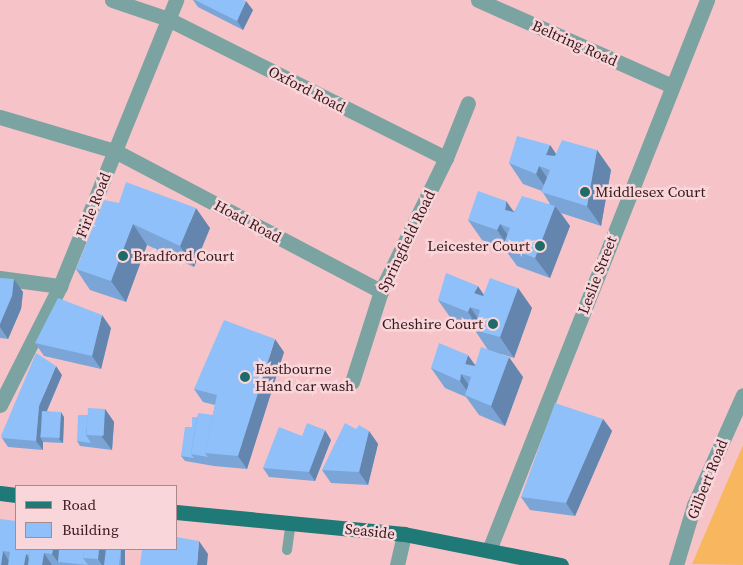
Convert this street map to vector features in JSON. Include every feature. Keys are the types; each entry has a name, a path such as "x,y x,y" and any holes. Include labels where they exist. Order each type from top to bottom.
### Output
{"main road":[{"path":"0,493 15,495"},
{"name":"Seaside","path":"178,512 404,534 561,565"}],"street":[{"name":"Oxford Road","path":"112,0 168,19 446,158"},
{"name":"Firle Road","path":"0,405 60,286 176,0"},
{"name":"Beltring Road","path":"478,0 672,86"},
{"name":"Leslie Street","path":"489,550 707,0"},
{"name":"Springfield Road","path":"352,382 381,291 446,158 468,103"},
{"name":"Hoad Road","path":"0,117 115,151 381,291"},
{"path":"0,278 60,286"},
{"name":"Gilbert Road","path":"676,565 694,505 743,395"},
{"path":"397,565 404,534"}],"lane":[{"path":"287,550 291,523"}],"shaded area":[{"path":"743,445 743,565 692,564"}],"building":[{"path":"195,0 243,0 246,1 237,21"},
{"path":"517,136 550,145 546,155 555,156 562,140 597,150 587,206 541,192 550,170 539,166 536,174 509,163"},
{"path":"126,182 196,208 180,246 133,224 111,281 76,269 104,200 119,203"},
{"path":"478,191 506,201 505,210 514,212 522,196 555,206 535,258 503,246 510,228 500,224 497,230 468,220"},
{"path":"446,273 478,286 474,293 483,296 490,278 518,288 500,337 474,330 480,310 470,307 468,312 438,300"},
{"path":"0,278 14,279 12,296 0,324"},
{"path":"58,298 102,315 92,356 35,343"},
{"name":"Eastbourne Hand car wash","path":"224,320 275,339 238,456 205,453 217,395 194,389"},
{"path":"439,343 468,355 465,364 475,366 481,347 509,357 491,406 465,395 471,377 461,374 460,381 431,368"},
{"path":"36,353 56,366 39,406 36,441 2,438 1,436"},
{"path":"555,403 603,419 566,503 521,497"},
{"path":"88,408 105,409 104,436 87,435"},
{"path":"42,411 61,412 60,438 41,437"},
{"path":"198,413 213,415 205,453 208,457 191,454"},
{"path":"78,415 88,415 86,435 91,443 77,441"},
{"path":"192,417 197,417 191,454 194,458 181,456 185,427 192,427"},
{"path":"307,423 325,430 309,472 263,468 279,427 302,436"},
{"path":"345,423 356,429 359,425 369,431 359,472 322,470"},
{"path":"0,519 15,521 15,550 30,550 29,555 26,554 24,565 8,565 10,552 3,551 0,565"},
{"path":"178,537 199,541 197,565 140,565 142,550 178,550"},
{"path":"30,550 53,550 52,554 44,553 42,565 28,565"},
{"path":"59,550 84,550 83,558 88,565 58,562"},
{"path":"84,550 99,550 98,559 83,558"},
{"path":"106,550 121,550 119,565 104,565"}],"place":[{"name":"Middlesex Court","path":"585,192"},
{"name":"Leicester Court","path":"540,246"},
{"name":"Bradford Court","path":"123,256"},
{"name":"Cheshire Court","path":"493,324"},
{"name":"Eastbourne Hand car wash","path":"245,377"}]}
